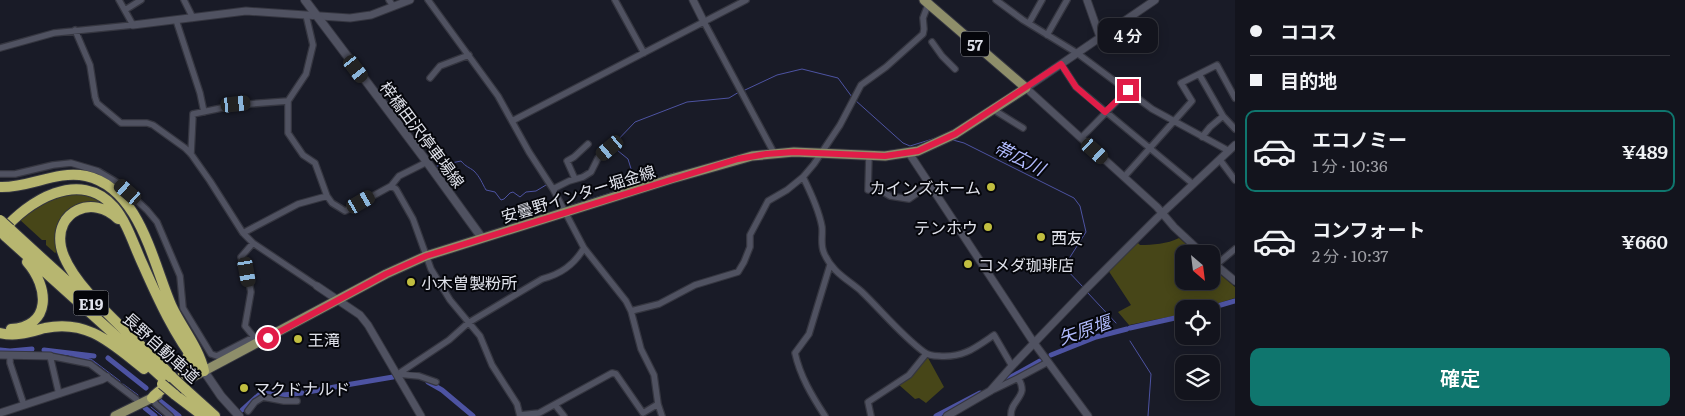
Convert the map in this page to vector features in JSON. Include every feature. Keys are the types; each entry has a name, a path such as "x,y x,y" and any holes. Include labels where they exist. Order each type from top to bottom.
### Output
{"highway":[{"path":"0,187 22,185 66,174 85,176 100,181 117,193 138,223 172,306 199,356 204,371"},
{"path":"0,225 23,204 47,190 78,184 93,187 103,192 125,208 138,223"},
{"path":"0,327 11,329 28,324 40,312 43,301 42,286 32,268 3,234 16,217 36,202 56,192 72,189 92,192 111,204 119,214 191,362 190,369 185,375 159,390 152,398"},
{"path":"130,236 113,214 101,208 90,206 81,208 68,217 62,226 60,242 62,252 69,266 82,285 167,381 204,416"},
{"name":"長野自動車道","path":"0,220 3,234 167,381"},
{"path":"0,333 17,335 64,326 85,329 109,342 167,381"},
{"path":"176,331 193,359 204,371"},
{"name":"長野自動車道","path":"179,392 215,416"}],"main road":[{"name":"梓橋田沢停車場線","path":"304,0 482,238"},
{"name":"57","path":"927,1 1026,88"},
{"name":"安曇野インター堀金線","path":"115,416 204,371 256,340 386,274 426,256 738,159 774,153 821,152 885,156 909,153 943,141 1026,88"},
{"path":"204,371 221,396 240,416"}],"street":[{"path":"119,0 133,25"},
{"path":"125,10 141,0"},
{"path":"184,0 193,18"},
{"path":"0,48 54,33 246,12 356,18 371,15 391,3 410,0"},
{"path":"428,0 498,96 553,189 584,248 626,301 631,311 641,349 654,375 658,404 662,416"},
{"path":"615,0 644,52"},
{"path":"693,0 774,153"},
{"path":"512,121 746,0"},
{"path":"996,0 1077,53 1152,109 1229,151"},
{"path":"1029,23 1042,0"},
{"path":"1047,34 1067,0"},
{"path":"1087,0 1100,37"},
{"path":"1155,0 1026,88 1124,177 1193,245"},
{"path":"631,311 659,304 695,286 738,272 750,247 750,235 768,201 803,178 840,125 861,85 886,67 923,34 923,18 927,1"},
{"path":"306,15 313,45 306,74 288,101 288,133 304,155 315,163 327,196 345,211 391,186 399,176 427,162"},
{"path":"176,20 204,112"},
{"path":"75,30 90,65 95,97 101,107 120,123 147,123 160,129 191,154 243,233 253,243 360,315 398,374 420,416"},
{"path":"932,42 954,69"},
{"path":"430,78 440,66 469,55"},
{"path":"1061,64 1076,87 1193,184"},
{"path":"1124,177 1192,101 1181,82 1217,65 1235,98"},
{"path":"1199,74 1222,116 1235,129"},
{"path":"1081,138 1128,90"},
{"path":"191,154 193,114 236,104 288,101"},
{"path":"994,110 1022,128"},
{"path":"1202,137 1222,116"},
{"path":"575,179 567,161 588,144"},
{"path":"990,392 998,381 1086,289 1193,184 1235,146"},
{"path":"553,189 569,180 583,177 591,172 598,158 610,148"},
{"path":"909,153 1034,343 1088,416"},
{"path":"869,155 868,190 880,190 890,196 909,199 929,185"},
{"path":"1220,160 1235,180"},
{"path":"0,174 15,174 53,165 71,164 87,167 108,175 155,218 180,276 184,308 211,354 217,356 256,340 245,326 250,292 247,272 241,257 253,243"},
{"path":"803,178 813,196 822,229 821,246 830,265 859,289 926,354 939,356 967,353 994,335 1012,366"},
{"path":"391,186 396,189 413,219 432,269 450,300 485,344 492,365 517,404 520,416 540,413 556,406 612,373 616,374 643,413 658,404"},
{"path":"243,233 298,204 327,196"},
{"path":"398,374 450,340 468,322 569,267 579,257 584,248"},
{"path":"1220,259 1235,249"},
{"path":"825,416 805,382 795,353 808,334 830,265"},
{"path":"1220,268 1235,281"},
{"path":"870,416 868,402 909,375 926,354"},
{"path":"0,355 50,356 90,364 140,404"},
{"path":"10,356 10,363 24,405"},
{"path":"50,356 59,394"},
{"path":"947,416 1048,362"},
{"path":"398,374 419,376 436,382"},
{"path":"0,413 107,377"},
{"path":"1010,416 1012,405 1022,389 1018,378"},
{"path":"248,411 255,402 264,397 297,400"},
{"path":"152,398 170,416"},
{"path":"556,406 564,416"}],"shaded area":[{"path":"82,193 106,202 104,206 72,210 58,251 55,253 46,245 46,240 42,240 19,219 33,208 61,194"},
{"path":"1179,238 1187,245 1175,245 1175,290 1220,290 1220,274 1235,287 1235,298 1220,303 1220,300 1175,300 1175,316 1129,325 1118,312 1131,305 1108,270 1137,242 1140,245 1170,242"},
{"path":"927,356 944,387 926,403 919,398 915,399 898,384"}],"waterway":[{"name":"帯広川","path":"745,90 777,75 802,69 838,78 852,97"},
{"name":"帯広川","path":"566,207 636,185 628,159 612,146 635,122 687,102 729,98 739,92"},
{"name":"帯広川","path":"855,100 903,143 910,146 939,137"},
{"name":"帯広川","path":"953,140 964,143 1074,198 1080,206 1086,232 1065,265 1066,269 1083,287"},
{"path":"437,166 461,161 476,173 486,190 495,192 501,200 513,192 520,197 526,192 536,191 546,185 549,187"},
{"path":"637,185 674,173"},
{"name":"帯広川","path":"1087,292 1116,323"},
{"name":"矢原堰","path":"1220,305 1235,301"},
{"name":"矢原堰","path":"1130,328 1175,318"},
{"name":"矢原堰","path":"1051,355 1096,337 1127,329"},
{"name":"帯広川","path":"1130,341 1151,374 1148,416"},
{"name":"矢原堰","path":"0,350 32,349"},
{"name":"矢原堰","path":"44,350 94,356"},
{"path":"63,352 75,358 91,359 120,381"},
{"path":"75,358 87,360 95,365"},
{"name":"矢原堰","path":"108,358 146,388"},
{"name":"矢原堰","path":"1004,381 1040,361"},
{"name":"矢原堰","path":"346,385 393,377"},
{"name":"矢原堰","path":"428,382 442,390 473,416"},
{"path":"123,384 138,395"},
{"name":"矢原堰","path":"308,392 340,386"},
{"name":"矢原堰","path":"242,410 261,393 283,395 302,393"},
{"name":"矢原堰","path":"936,416 980,393"},
{"name":"矢原堰","path":"160,401 179,416"},
{"path":"151,407 162,416"},
{"path":"145,408 155,416"}],"place":[{"name":"カインズホーム","path":"991,187"},
{"name":"テンホウ","path":"988,227"},
{"name":"西友","path":"1041,237"},
{"name":"コメダ珈琲店","path":"968,264"},
{"name":"小木曽製粉所","path":"411,282"},
{"name":"王滝","path":"298,339"},
{"name":"マクドナルド","path":"244,388"}],"route":[{"path":"268,338 386,274 426,256 738,159 794,152 885,156 909,153 930,147 970,125 1061,64 1076,87 1105,112 1128,90"}]}
